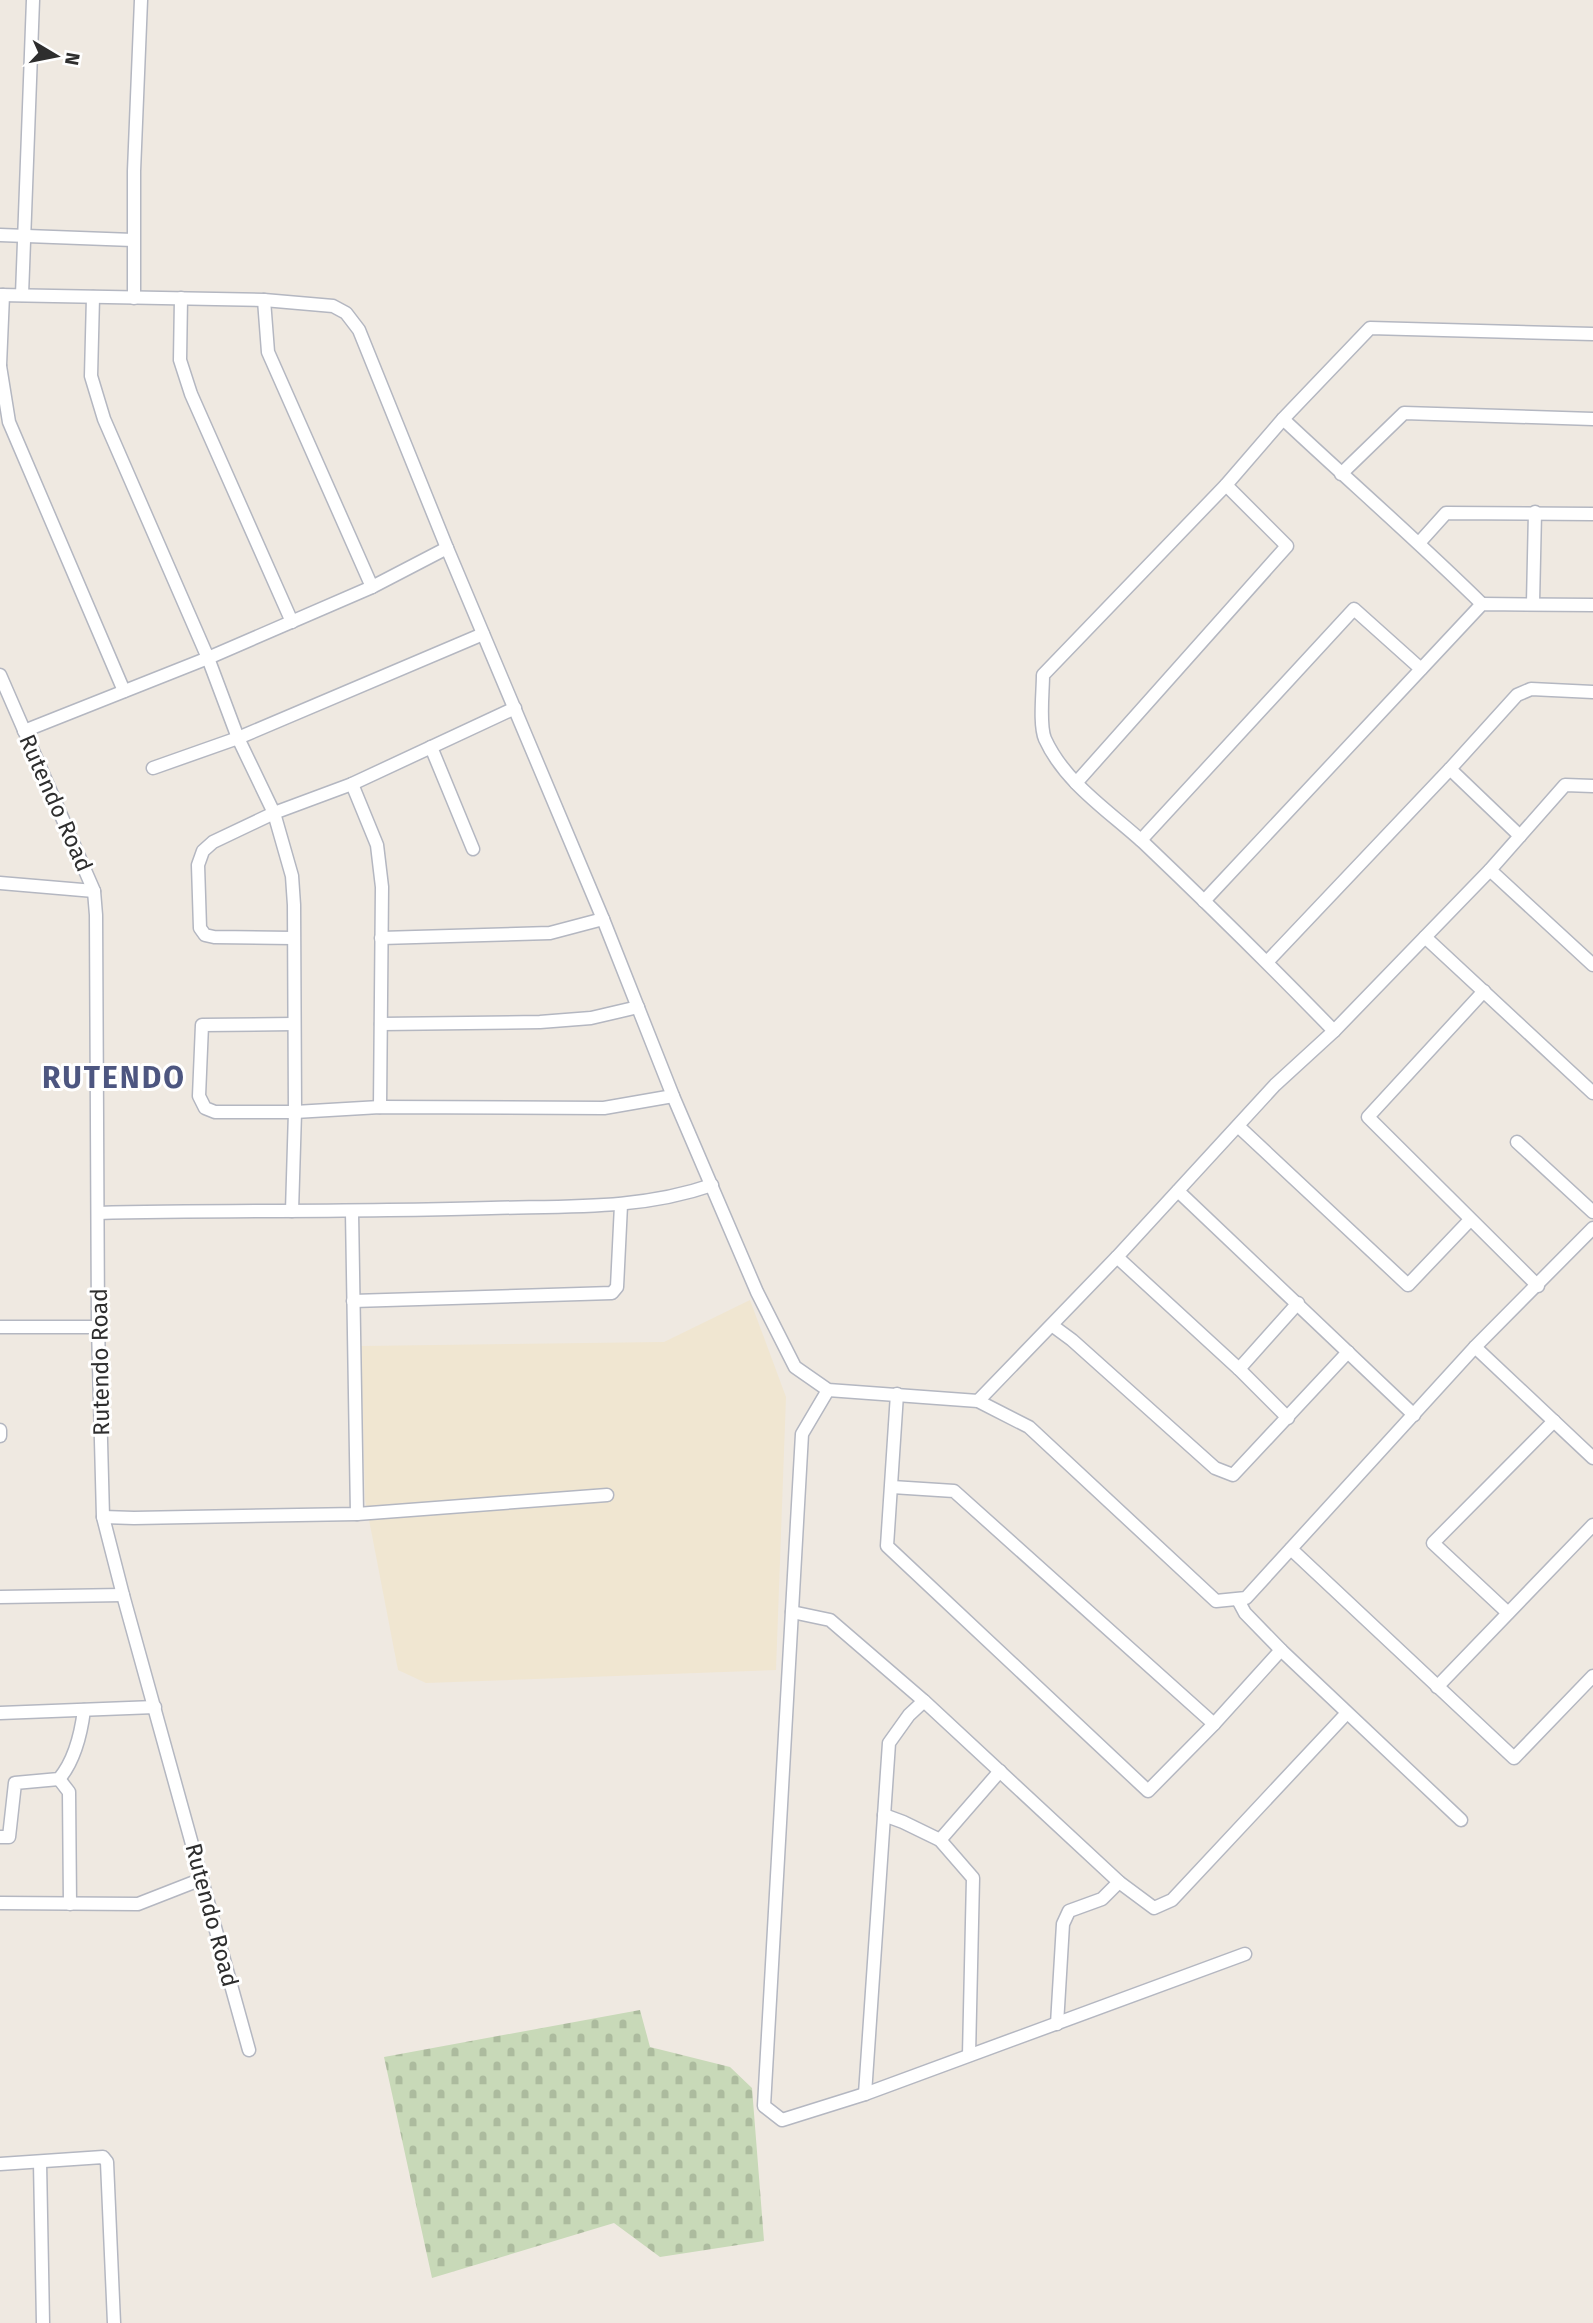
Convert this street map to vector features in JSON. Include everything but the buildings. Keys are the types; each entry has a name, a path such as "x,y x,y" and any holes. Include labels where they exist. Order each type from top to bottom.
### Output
{"street":[{"path":"22,295 33,0"},
{"path":"134,298 133,240 141,0"},
{"path":"0,235 133,240"},
{"path":"124,691 9,422 0,366 1,295 264,300 333,306 346,313 359,330 447,548 603,919 673,1096 757,1292 795,1367 828,1390 978,1401 1029,1427 1216,1601 1246,1598 1475,1347 1593,1228"},
{"path":"93,297 91,376 103,419 208,658 239,738 274,813 292,876 295,1024 292,1211"},
{"path":"181,298 180,360 191,394 292,622"},
{"path":"264,300 268,352 372,587"},
{"path":"1334,1031 1267,961 1141,840 1076,783 1057,762 1044,735 1043,675 1226,485 1283,419 1370,328 1593,334"},
{"path":"1341,474 1404,413 1593,419"},
{"path":"1283,419 1482,604 1593,605"},
{"path":"1076,783 1287,546 1226,485"},
{"path":"1534,603 1535,512"},
{"path":"1419,543 1446,513 1593,514"},
{"path":"24,731 292,622 372,587 447,548"},
{"path":"1204,901 1482,604"},
{"path":"1141,840 1354,609 1420,669"},
{"path":"153,768 239,738 483,634"},
{"name":"Rutendo Road","path":"0,675 94,891 98,1327 103,1517 249,2050"},
{"path":"1267,961 1517,695 1531,689 1593,692"},
{"path":"293,938 205,935 200,928 198,865 203,851 213,842 274,813 352,784 515,708"},
{"path":"431,747 473,849"},
{"path":"1450,769 1520,836"},
{"path":"352,784 377,845 382,887 380,1107"},
{"path":"978,1401 1053,1326 1275,1086 1334,1031 1490,870 1565,785 1593,786"},
{"path":"1490,870 1593,965"},
{"path":"0,883 94,891"},
{"path":"381,938 550,933 603,919"},
{"path":"1425,937 1593,1093"},
{"path":"1484,990 1368,1117 1538,1286"},
{"path":"380,1024 540,1022 591,1018 638,1007"},
{"path":"295,1024 202,1025 199,1096 205,1108 215,1112 295,1112 380,1107 604,1108 673,1096"},
{"path":"1238,1126 1408,1285 1470,1220"},
{"path":"1517,1142 1593,1212"},
{"path":"98,1213 352,1212 621,1205 681,1196 712,1185"},
{"path":"1178,1191 1414,1415"},
{"path":"353,1301 612,1293 617,1287 621,1205"},
{"path":"352,1212 357,1514"},
{"path":"1117,1257 1240,1369 1288,1418"},
{"path":"1240,1369 1298,1303"},
{"path":"1053,1326 1215,1468 1233,1475 1348,1352"},
{"path":"0,1327 98,1327"},
{"path":"1475,1347 1593,1458"},
{"path":"828,1390 802,1434 764,2106 782,2120 865,2094 1245,1954"},
{"path":"897,1394 887,1546 1148,1791 1281,1650"},
{"path":"1508,1613 1433,1543 1554,1421"},
{"path":"0,1430 0,1436"},
{"path":"892,1487 954,1491 1214,1724"},
{"path":"103,1517 357,1514 607,1496"},
{"path":"1437,1687 1593,1525"},
{"path":"1291,1549 1514,1758 1593,1676"},
{"path":"0,1597 123,1595"},
{"path":"1238,1600 1245,1613 1281,1650 1461,1820"},
{"path":"792,1612 830,1620 924,1701 1119,1882 1154,1908 1172,1900 1346,1714"},
{"path":"865,2094 890,1743 909,1715 924,1701"},
{"path":"0,1713 155,1707"},
{"path":"0,1783 59,1779 69,1767 82,1729 84,1710"},
{"path":"940,1840 1000,1771"},
{"path":"59,1779 69,1791 71,1904"},
{"path":"0,1837 9,1837 15,1783"},
{"path":"884,1815 940,1840 974,1878 969,2055"},
{"path":"0,1903 138,1905 202,1879"},
{"path":"1057,2024 1063,1924 1069,1911 1101,1899 1119,1882"},
{"path":"0,2164 103,2157 107,2162 114,2323"},
{"path":"40,2162 43,2323"}],"shaded area":[{"path":"750,1300 786,1397 776,1670 426,1683 398,1670 365,1499 361,1346 664,1342"}],"green space":[{"path":"640,2010 650,2047 730,2067 752,2088 764,2241 660,2257 614,2223 432,2278 384,2057"}],"district":[{"name":"RUTENDO","path":"114,1078"}]}
